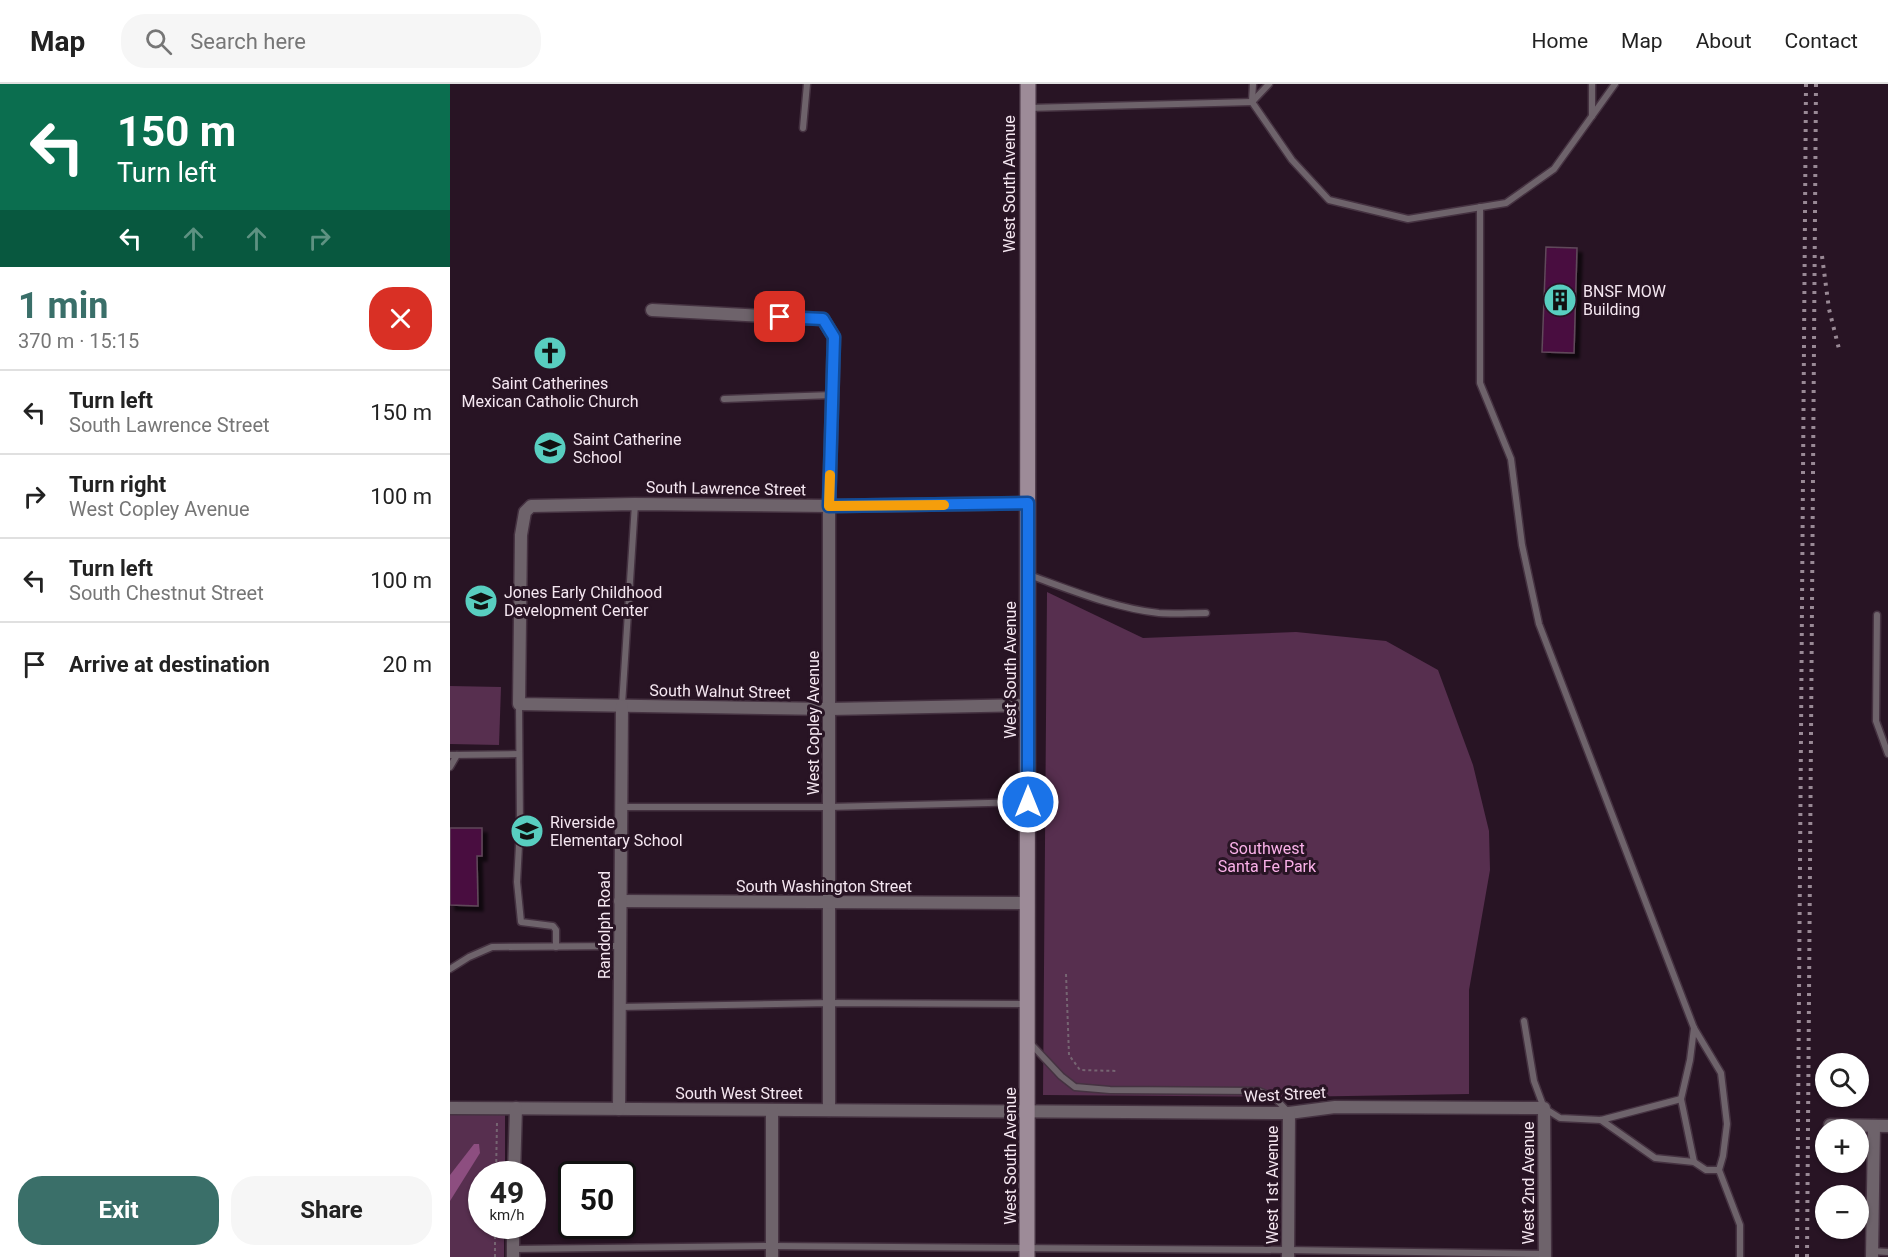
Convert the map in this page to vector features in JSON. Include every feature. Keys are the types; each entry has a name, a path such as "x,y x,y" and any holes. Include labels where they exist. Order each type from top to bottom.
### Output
{"main road":[{"name":"West South Avenue","path":"1027,1252 1028,84"}],"street":[{"name":"West Copley Avenue","path":"652,310 823,319 834,337 829,506 830,1110"},
{"name":"South Lawrence Street","path":"519,704 521,535 525,512 531,506 1028,503"},
{"name":"South Walnut Street","path":"519,704 830,709 1028,705"},
{"name":"Randolph Road","path":"619,1109 622,706"},
{"name":"South Washington Street","path":"620,901 1028,903"},
{"name":"West Street","path":"1028,1111 1289,1113 1335,1107 1544,1108"},
{"name":"South West Street","path":"450,1108 1028,1111"},
{"path":"514,1161 516,1108"},
{"name":"West 2nd Avenue","path":"1544,1108 1545,1256"},
{"path":"772,1110 772,1252"},
{"name":"West 1st Avenue","path":"1288,1253 1289,1113"},
{"path":"1869,1126 1888,1126"},
{"path":"1872,1254 1874,1126"}],"lane":[{"path":"803,128 807,84"},
{"path":"1253,84 1252,102 1292,160 1329,200 1408,219 1506,203 1554,169 1615,84"},
{"path":"1028,108 1252,102 1269,84"},
{"path":"1592,84 1592,117"},
{"path":"1480,207 1480,382 1511,459 1522,545 1539,624 1694,1028 1721,1072 1727,1124 1719,1170 1740,1225 1740,1257"},
{"path":"724,399 833,395"},
{"path":"622,706 635,504"},
{"path":"1028,575 1100,600 1132,608 1160,613 1206,613"},
{"path":"1877,615 1876,721 1888,754"},
{"path":"519,704 520,827 517,882 521,922 553,926 556,930 556,947"},
{"path":"450,767 453,755 519,754"},
{"path":"621,807 830,807 1028,802"},
{"path":"450,969 469,957 492,947 620,946"},
{"path":"620,1006 831,1003 1028,1004"},
{"path":"1524,1021 1534,1082 1544,1108"},
{"path":"1694,1028 1690,1060 1681,1099 1695,1162"},
{"path":"1028,1041 1061,1076 1075,1087 1110,1090 1259,1091 1275,1098 1289,1113"},
{"name":"West Street","path":"1544,1108 1560,1118 1601,1120 1681,1099"},
{"path":"1601,1120 1655,1158 1695,1162 1706,1170 1719,1170"},
{"path":"513,1253 1027,1252 1545,1256"},
{"path":"1872,1254 1888,1252"}],"path":[{"path":"1066,974 1069,1055 1080,1070 1117,1071"},
{"path":"1076,1078 1085,1071"},
{"path":"496,1161 497,1122"},
{"path":"495,1239 495,1257"}],"green space":[{"name":"Southwest Santa Fe Park","path":"1047,592 1143,638 1296,632 1386,641 1438,670 1473,765 1489,831 1490,870 1469,990 1469,1094 1288,1097 1043,1095"},
{"path":"450,686 501,687 499,745 450,744"},
{"path":"450,1114 505,1115 505,1161 468,1161 468,1239 504,1239 504,1257 450,1257"}],"shaded area":[{"path":"474,1144 479,1144 480,1153 475,1161 468,1161 468,1172 450,1201 450,1175"}],"building":[{"name":"BNSF MOW Building","path":"1546,247 1577,248 1574,353 1542,352"},
{"path":"450,828 482,828 482,856 477,856 478,906 450,905"}],"railway":[{"path":"1797,1257 1806,84"},
{"path":"1807,1257 1816,84"},
{"path":"1822,256 1829,309 1840,353"}],"slow traffic":[{"path":"830,475 829,506 944,505"}],"place":[{"name":"BNSF MOW Building","path":"1560,300"},
{"name":"Saint Catherines Mexican Catholic Church","path":"550,353"},
{"name":"Saint Catherine School","path":"550,448"},
{"name":"Jones Early Childhood Development Center","path":"481,601"},
{"name":"Riverside Elementary School","path":"527,831"}],"route":[{"path":"780,317 823,319 834,337 829,506 1028,503 1028,802"}]}
